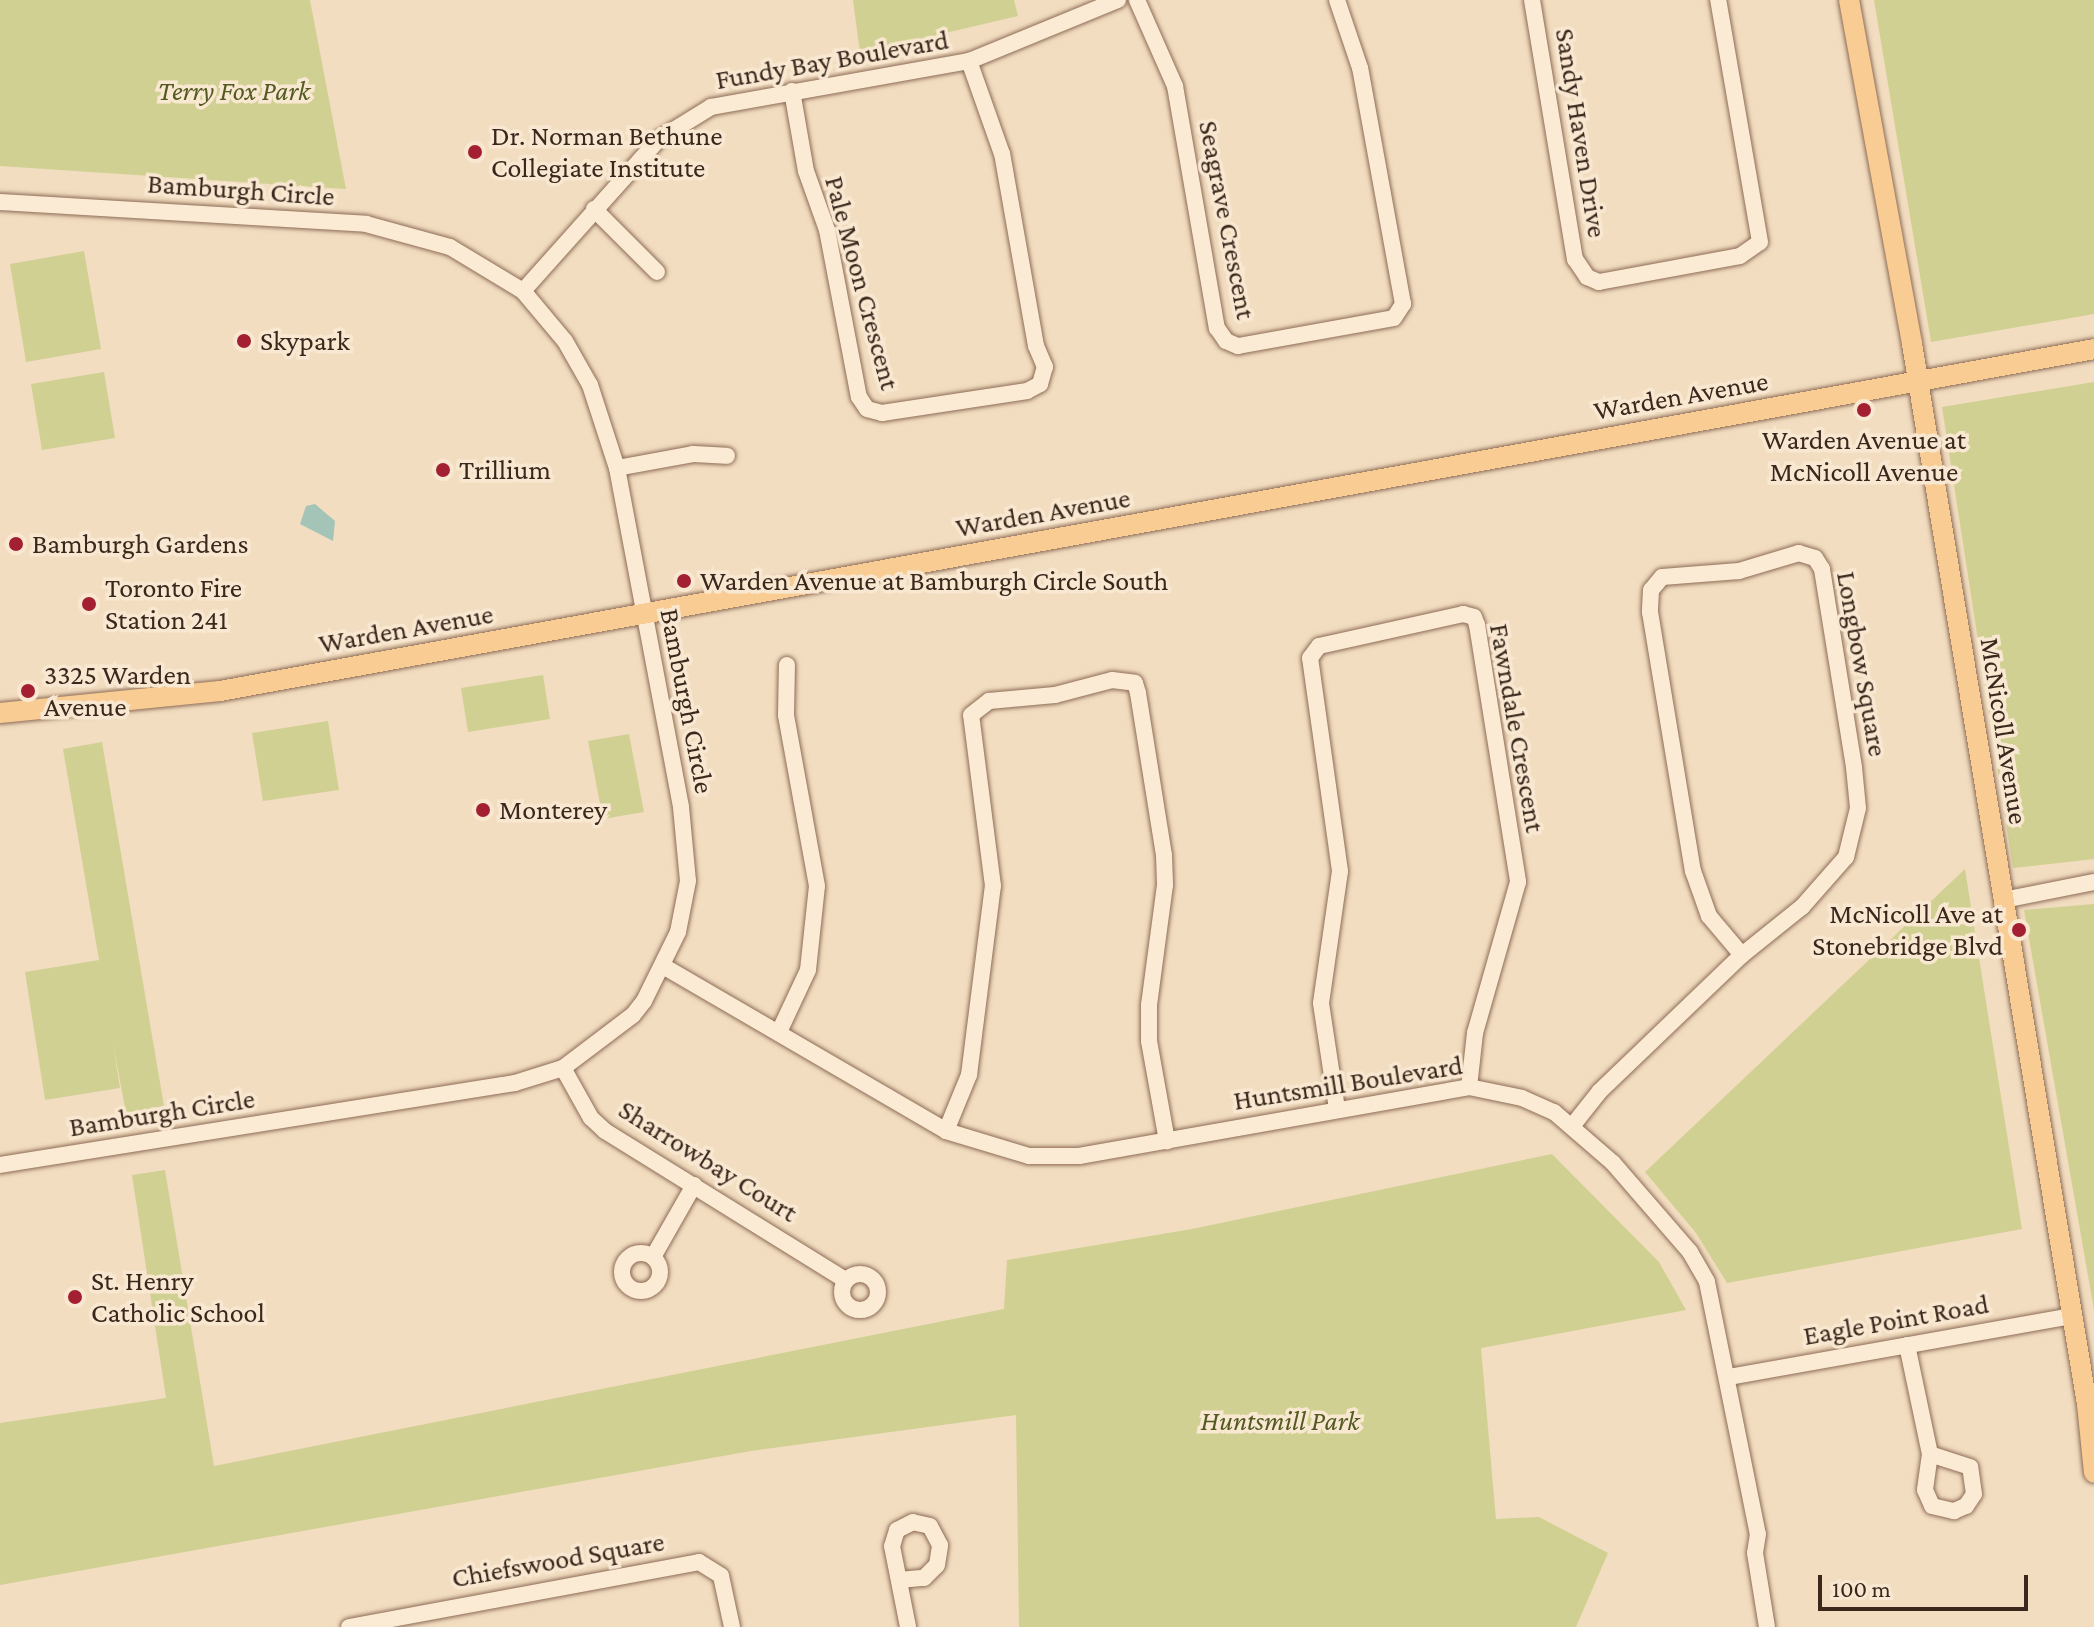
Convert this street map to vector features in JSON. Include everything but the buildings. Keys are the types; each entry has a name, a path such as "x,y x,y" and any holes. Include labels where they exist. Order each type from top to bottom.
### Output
{"main road":[{"name":"McNicoll Avenue","path":"1849,0 1918,380 2072,1316 2094,1473"},
{"name":"Warden Avenue","path":"0,713 220,691 2094,349"}],"street":[{"name":"Fundy Bay Boulevard","path":"523,291 594,209 677,124 719,104 969,61 1118,0"},
{"name":"Seagrave Crescent","path":"1137,0 1175,86 1217,328 1226,341 1238,346 1394,318 1403,304 1360,68 1337,0"},
{"name":"Sandy Haven Drive","path":"1532,0 1575,259 1587,277 1599,282 1740,256 1760,242 1718,0"},
{"name":"Pale Moon Crescent","path":"792,91 806,171 827,230 859,397 867,409 882,413 1027,391 1040,384 1045,367 1036,346 1002,154 969,61"},
{"name":"Bamburgh Circle","path":"0,202 366,224 450,247 523,291 565,341 590,385 617,468 688,855 682,922 663,966 633,1015 563,1068 515,1083 0,1165"},
{"path":"594,209 657,272"},
{"path":"617,468 693,454 727,456"},
{"name":"Longbow Square","path":"1573,1125 1600,1091 1742,955 1802,907 1846,857 1858,808 1822,569 1810,555 1791,554 1720,574 1662,577 1651,590 1650,612 1693,871 1709,916 1742,955"},
{"name":"Fawndale Crescent","path":"1337,1109 1321,1003 1340,871 1310,658 1319,646 1463,614 1474,617 1477,625 1518,882 1475,1033 1469,1087"},
{"path":"779,1032 808,970 817,886 786,715 787,665"},
{"path":"946,1131 969,1075 993,886 971,715 989,701 1055,695 1112,680 1135,683 1138,693 1164,855 1165,885 1149,1005 1149,1041 1167,1141"},
{"path":"2003,900 2094,882"},
{"name":"Huntsmill Boulevard","path":"663,966 946,1131 1029,1156 1079,1156 1469,1087 1532,1101 1573,1125 1700,1267 1712,1296 1758,1534 1755,1553 1767,1627"},
{"name":"Sharrowbay Court","path":"563,1068 599,1126 845,1280"},
{"path":"653,1257 694,1185"},
{"name":"Eagle Point Road","path":"1729,1377 2072,1316"},
{"path":"1907,1345 1930,1454"},
{"name":"Chiefswood Square","path":"349,1627 699,1562 721,1576 732,1627"},
{"path":"899,1580 908,1627"}],"green space":[{"name":"Terry Fox Park","path":"0,0 310,0 346,189 0,166"},
{"path":"853,0 1014,0 1018,16 860,53"},
{"path":"1874,0 2094,0 2094,314 1931,342"},
{"path":"84,251 101,349 26,362 10,264"},
{"path":"104,372 115,438 42,450 31,384"},
{"path":"2094,382 2094,859 2013,868 1942,407"},
{"path":"543,675 550,719 468,732 461,688"},
{"path":"328,721 339,790 263,801 252,733"},
{"path":"629,734 644,812 603,819 588,741"},
{"path":"102,742 164,1106 126,1113 113,1044 120,1088 45,1100 25,972 99,960 63,749"},
{"path":"1965,869 2022,1229 1727,1283 1696,1233 1645,1172"},
{"path":"2094,904 2094,1310 2024,910"},
{"name":"Huntsmill Park","path":"1552,1154 1659,1262 1686,1310 1481,1348 1496,1519 1539,1517 1608,1553 1576,1627 1019,1627 1016,1415 751,1451 0,1585 0,1423 166,1398 132,1175 165,1170 214,1466 1004,1309 1007,1260 1192,1229"}],"shaded area":[{"path":"315,504 335,521 333,541 300,524 306,506"}],"place":[{"name":"Dr. Norman Bethune Collegiate Institute","path":"475,152"},
{"name":"Skypark","path":"244,341"},
{"name":"Warden Avenue at McNicoll Avenue","path":"1864,410"},
{"name":"Trillium","path":"443,470"},
{"name":"Bamburgh Gardens","path":"16,544"},
{"name":"Warden Avenue at Bamburgh Circle South","path":"684,581"},
{"name":"Toronto Fire Station 241","path":"89,604"},
{"name":"3325 Warden Avenue","path":"28,691"},
{"name":"Monterey","path":"483,810"},
{"name":"McNicoll Ave at Stonebridge Blvd","path":"2019,930"},
{"name":"St. Henry Catholic School","path":"75,1297"}]}
